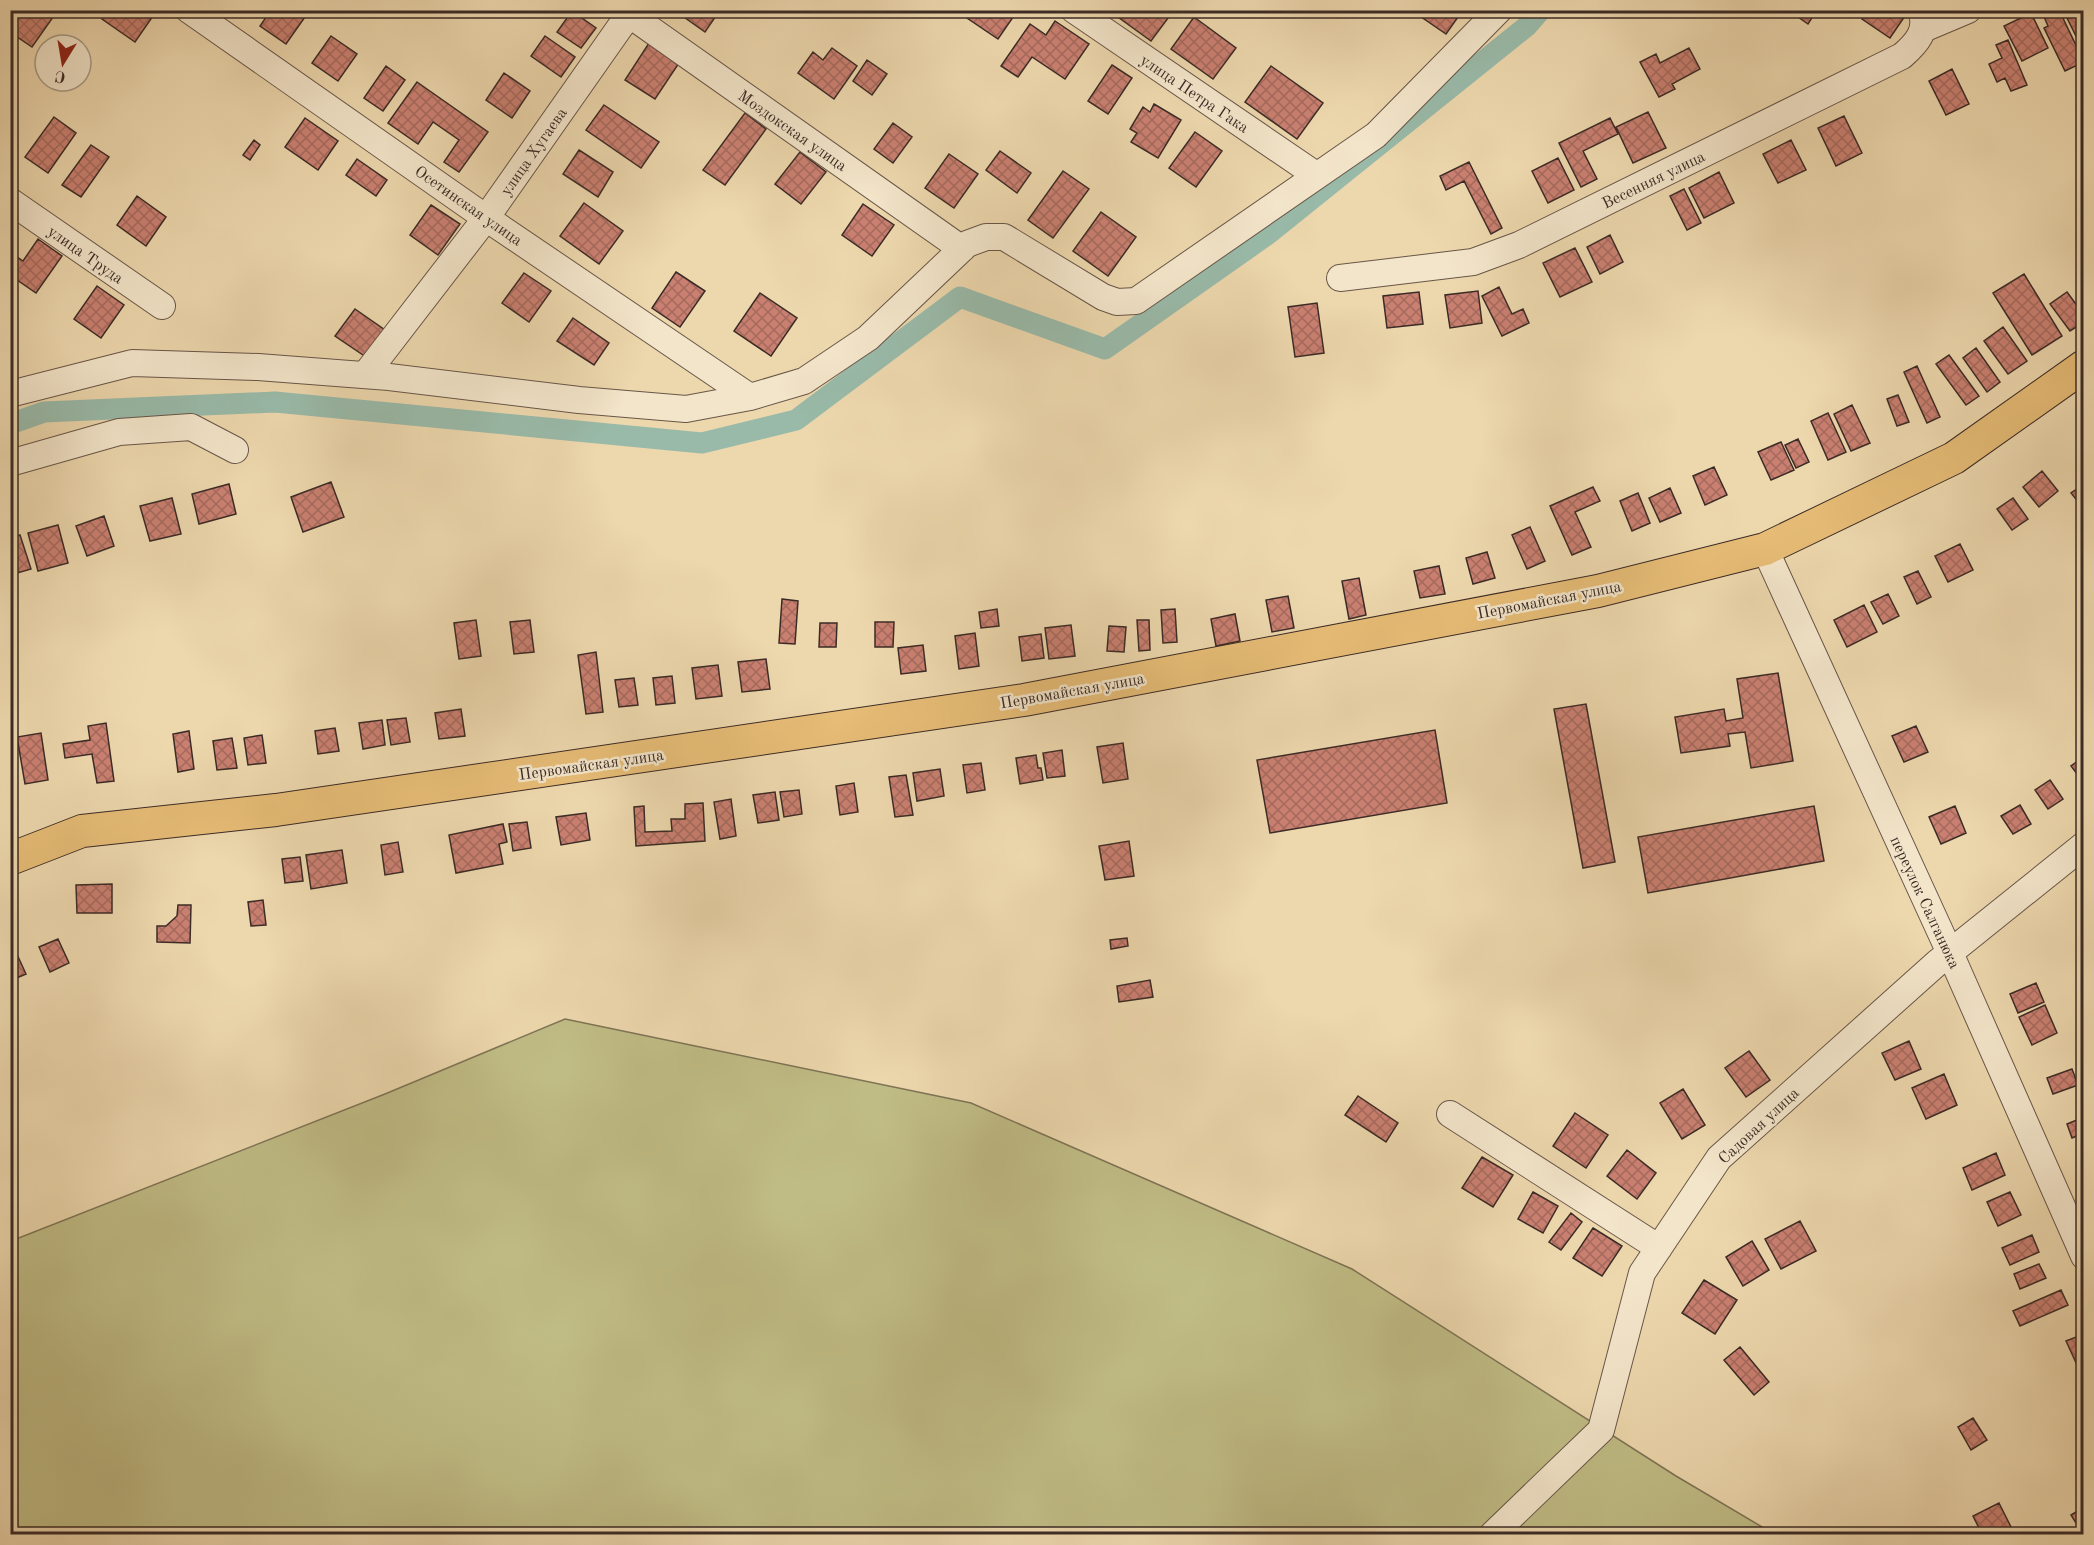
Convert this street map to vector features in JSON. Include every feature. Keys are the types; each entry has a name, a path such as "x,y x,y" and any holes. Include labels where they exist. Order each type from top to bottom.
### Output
{"main road":[{"name":"Первомайская улица","path":"10,859 82,831 276,810 1024,700 1598,591 1765,549 1954,458 2084,366"}],"street":[{"name":"Осетинская улица","path":"189,10 486,218 750,397"},
{"name":"улица Петра Гака","path":"1074,10 1316,175"},
{"path":"10,394 132,363 258,367 365,375 687,410 750,397 804,381 868,338 967,244 986,237 1004,237 1103,297 1117,302 1136,301 1376,135 1499,10"},
{"path":"1922,20 1968,10"},
{"name":"улица Хугаева","path":"365,375 486,218 628,12"},
{"name":"Моздокская улица","path":"628,12 962,249"},
{"name":"Весенняя улица","path":"1340,278 1473,261 1519,245 1902,56 1916,44 1922,20"},
{"name":"улица Труда","path":"10,201 162,306"},
{"path":"10,463 119,432 191,427 235,450"},
{"name":"переулок Салганюка","path":"1765,549 1950,953 2084,1256"},
{"name":"Садовая улица","path":"1493,1534 1601,1430 1642,1273 1719,1158 1950,953 2084,845"},
{"path":"1450,1114 1659,1248"}],"shaded area":[{"path":"565,1019 971,1103 1352,1269 1676,1476 1774,1534 11,1534 11,1241 385,1094"}],"building":[{"path":"13,10 58,10 42,33 33,33 32,47 10,32 10,14"},
{"path":"108,10 152,10 155,13 135,42 102,19"},
{"path":"271,10 303,10 307,14 286,44 260,26"},
{"path":"674,10 720,10 705,32"},
{"path":"972,10 1018,10 998,39 967,18"},
{"path":"1112,10 1174,10 1151,41 1111,12"},
{"path":"1420,10 1463,10 1446,34 1417,14"},
{"path":"1788,10 1817,10 1808,24"},
{"path":"1868,10 1909,10 1890,38 1862,19"},
{"path":"2041,10 2059,10 2084,62 2065,71 2044,28 2048,26"},
{"path":"2063,10 2084,10 2084,40 2079,42"},
{"path":"572,11 596,28 581,48 557,32"},
{"path":"2031,13 2048,48 2022,61 2004,26"},
{"path":"1194,17 1236,48 1213,79 1171,49"},
{"path":"1055,21 1089,44 1065,79 1032,57 1018,77 1001,66 1030,24 1046,35"},
{"path":"331,36 357,54 338,81 312,63"},
{"path":"545,36 575,57 561,77 531,56"},
{"path":"2008,40 2027,85 2011,91 2005,78 1997,82 1989,64 2002,58 1996,45"},
{"path":"649,43 679,63 655,99 625,80"},
{"path":"832,48 857,66 834,99 798,73 813,52 823,60"},
{"path":"1689,48 1700,69 1672,84 1675,89 1659,97 1640,62 1656,54 1660,63"},
{"path":"867,60 887,74 872,95 853,81"},
{"path":"1112,65 1132,78 1108,114 1088,101"},
{"path":"386,66 405,80 383,111 364,98"},
{"path":"1271,66 1323,103 1297,139 1245,102"},
{"path":"1952,69 1969,104 1946,115 1929,81"},
{"path":"504,73 530,91 512,118 486,100"},
{"path":"417,82 488,132 459,172 444,162 459,140 433,122 418,144 388,123"},
{"path":"1154,104 1181,120 1158,158 1131,142 1137,133 1130,129 1143,107 1150,112"},
{"path":"604,105 659,142 641,168 586,130"},
{"path":"1648,112 1666,148 1633,163 1616,127"},
{"path":"745,113 766,129 725,185 703,170"},
{"path":"1844,116 1862,153 1836,166 1818,128"},
{"path":"54,117 76,133 48,173 25,157"},
{"path":"305,118 338,141 318,170 285,147"},
{"path":"1610,118 1618,134 1583,151 1597,179 1581,187 1559,143"},
{"path":"893,123 912,137 893,163 874,149"},
{"path":"1195,132 1222,151 1196,187 1169,168"},
{"path":"254,140 260,145 250,160 243,155"},
{"path":"1791,140 1806,170 1778,183 1763,154"},
{"path":"91,145 109,157 81,197 62,185"},
{"path":"579,150 613,172 598,197 563,174"},
{"path":"1000,151 1031,173 1017,193 986,170"},
{"path":"800,152 826,172 801,204 775,184"},
{"path":"949,154 978,174 954,208 925,188"},
{"path":"1558,158 1574,190 1548,203 1532,171"},
{"path":"357,159 387,180 376,196 346,175"},
{"path":"1469,162 1502,228 1491,234 1464,181 1446,190 1440,176"},
{"path":"1063,171 1089,189 1053,238 1028,220"},
{"path":"1719,172 1734,203 1704,218 1689,188"},
{"path":"1684,189 1701,223 1687,230 1670,196"},
{"path":"137,196 166,217 146,246 117,225"},
{"path":"584,203 623,231 599,264 560,236"},
{"path":"863,204 894,225 872,256 842,235"},
{"path":"431,205 460,224 438,255 410,235"},
{"path":"1101,212 1136,237 1108,276 1073,251"},
{"path":"1610,235 1623,262 1600,274 1587,247"},
{"path":"38,239 62,256 36,293 10,275 10,252 23,261"},
{"path":"1575,248 1592,282 1560,297 1543,263"},
{"path":"676,272 705,291 680,327 652,308"},
{"path":"524,273 551,291 529,322 502,303"},
{"path":"2024,274 2062,336 2032,355 1993,293"},
{"path":"97,286 124,305 101,338 74,319"},
{"path":"1499,287 1512,314 1523,309 1529,323 1502,336 1482,296"},
{"path":"1478,291 1482,323 1450,328 1445,295"},
{"path":"1419,292 1423,324 1387,328 1383,296"},
{"path":"2067,292 2084,315 2084,322 2070,331 2050,304"},
{"path":"760,293 797,318 771,356 734,331"},
{"path":"1317,303 1324,353 1295,357 1288,307"},
{"path":"355,309 385,330 366,357 335,336"},
{"path":"573,318 609,343 594,365 557,341"},
{"path":"2003,327 2027,361 2008,374 1984,341"},
{"path":"1976,348 2000,382 1987,392 1963,358"},
{"path":"1949,355 1979,396 1966,405 1936,364"},
{"path":"1917,366 1940,417 1927,423 1904,372"},
{"path":"1898,395 1909,422 1897,426 1887,399"},
{"path":"1852,405 1870,443 1851,451 1834,414"},
{"path":"1828,413 1846,452 1828,460 1811,421"},
{"path":"1798,439 1809,462 1796,468 1785,445"},
{"path":"1781,442 1794,470 1771,480 1758,452"},
{"path":"1714,467 1727,495 1705,505 1693,476"},
{"path":"2042,471 2058,491 2039,507 2023,487"},
{"path":"331,482 344,517 303,532 291,497"},
{"path":"229,484 236,514 199,524 192,494"},
{"path":"1593,487 1600,501 1575,512 1591,547 1572,555 1550,506"},
{"path":"2080,487 2084,491 2084,509 2071,493"},
{"path":"1670,488 1681,513 1660,522 1649,498"},
{"path":"1638,493 1650,523 1632,531 1620,501"},
{"path":"172,498 181,534 150,541 140,506"},
{"path":"2013,498 2028,519 2012,530 1997,509"},
{"path":"104,516 114,546 87,556 76,526"},
{"path":"58,525 68,563 38,571 28,533"},
{"path":"1530,527 1545,561 1527,569 1512,535"},
{"path":"20,535 31,569 10,575 10,538"},
{"path":"1960,544 1973,570 1948,582 1935,556"},
{"path":"1487,552 1495,578 1473,584 1466,558"},
{"path":"1439,566 1445,594 1420,598 1414,571"},
{"path":"1918,571 1931,597 1917,604 1904,577"},
{"path":"1359,578 1366,615 1349,619 1342,581"},
{"path":"1888,594 1899,616 1883,624 1871,602"},
{"path":"1288,596 1294,628 1272,632 1266,600"},
{"path":"782,599 798,601 795,644 779,643"},
{"path":"1864,605 1877,632 1847,647 1834,620"},
{"path":"997,609 999,626 981,628 979,612"},
{"path":"1175,609 1177,642 1163,643 1161,610"},
{"path":"1235,614 1240,641 1216,646 1211,619"},
{"path":"476,620 481,656 459,659 454,623"},
{"path":"530,620 534,652 514,654 510,622"},
{"path":"1137,620 1149,620 1150,650 1139,651"},
{"path":"875,622 894,622 893,647 875,647"},
{"path":"820,623 837,623 836,647 819,647"},
{"path":"1071,625 1075,656 1049,659 1045,628"},
{"path":"1109,626 1126,627 1124,652 1107,651"},
{"path":"975,633 979,666 959,669 955,636"},
{"path":"1041,634 1044,658 1022,661 1019,637"},
{"path":"923,645 926,671 901,674 898,648"},
{"path":"596,652 603,712 586,714 578,655"},
{"path":"766,659 770,689 742,692 738,662"},
{"path":"718,665 722,696 696,699 692,668"},
{"path":"1778,673 1793,761 1751,768 1745,732 1728,734 1730,746 1681,753 1675,717 1724,709 1726,721 1743,718 1737,679"},
{"path":"672,676 675,703 656,705 653,678"},
{"path":"634,678 638,705 619,707 615,680"},
{"path":"1586,704 1615,862 1583,868 1554,709"},
{"path":"461,709 465,736 439,739 435,713"},
{"path":"406,718 410,742 391,745 387,720"},
{"path":"382,720 385,745 363,749 359,723"},
{"path":"106,723 114,781 97,783 92,754 65,758 63,744 90,740 88,726"},
{"path":"1916,726 1928,752 1904,762 1892,736"},
{"path":"335,728 339,751 318,754 315,731"},
{"path":"1435,730 1447,803 1270,833 1257,760"},
{"path":"189,731 194,769 178,772 173,734"},
{"path":"41,733 48,780 25,784 17,737"},
{"path":"262,735 266,763 248,765 244,738"},
{"path":"232,738 237,768 217,770 213,741"},
{"path":"1123,743 1128,779 1103,783 1097,747"},
{"path":"1062,750 1065,776 1047,778 1043,753"},
{"path":"1036,755 1043,780 1020,784 1016,758"},
{"path":"2082,758 2084,760 2084,783 2071,766"},
{"path":"981,763 985,790 967,793 963,765"},
{"path":"940,769 944,796 917,801 913,773"},
{"path":"906,775 913,815 895,817 889,777"},
{"path":"2050,780 2063,799 2048,809 2035,790"},
{"path":"854,783 858,812 840,815 836,786"},
{"path":"799,790 802,814 784,817 780,792"},
{"path":"775,792 779,820 758,823 753,795"},
{"path":"731,799 736,836 720,839 714,802"},
{"path":"703,803 705,841 636,846 634,807 644,806 645,832 672,831 671,819 685,819 685,804"},
{"path":"2020,805 2031,824 2013,834 2001,816"},
{"path":"1814,806 1824,861 1648,893 1638,837"},
{"path":"1955,806 1966,833 1941,844 1929,817"},
{"path":"586,813 590,840 561,845 556,817"},
{"path":"527,822 531,848 513,851 509,824"},
{"path":"503,824 507,842 499,844 503,864 456,873 449,835"},
{"path":"1129,841 1134,876 1105,880 1099,846"},
{"path":"398,842 403,872 385,875 381,845"},
{"path":"342,850 347,883 311,889 306,855"},
{"path":"300,857 303,881 285,883 282,859"},
{"path":"112,884 112,913 77,913 76,885"},
{"path":"263,900 266,925 251,926 248,902"},
{"path":"178,905 191,905 190,943 157,942 157,926 166,926 177,916"},
{"path":"1127,938 1128,946 1111,949 1110,940"},
{"path":"58,939 69,963 50,972 39,947"},
{"path":"15,950 26,974 12,980 10,952"},
{"path":"1150,980 1153,997 1119,1002 1117,986"},
{"path":"2036,983 2044,1002 2018,1013 2010,994"},
{"path":"2045,1005 2057,1033 2032,1045 2019,1017"},
{"path":"1909,1041 1921,1069 1895,1080 1882,1053"},
{"path":"1749,1051 1770,1080 1746,1097 1725,1068"},
{"path":"2072,1069 2078,1085 2053,1094 2047,1078"},
{"path":"1944,1074 1957,1105 1926,1119 1912,1088"},
{"path":"1683,1089 1705,1125 1682,1139 1660,1103"},
{"path":"1358,1096 1398,1123 1386,1142 1345,1115"},
{"path":"1575,1113 1608,1135 1586,1168 1553,1146"},
{"path":"2084,1117 2084,1133 2072,1138 2067,1124"},
{"path":"1627,1150 1656,1173 1637,1199 1607,1176"},
{"path":"1996,1153 2005,1175 1972,1190 1963,1168"},
{"path":"1482,1157 1513,1175 1493,1207 1462,1188"},
{"path":"1533,1192 1558,1206 1543,1233 1518,1219"},
{"path":"2010,1192 2021,1215 1998,1226 1987,1202"},
{"path":"1571,1213 1582,1222 1561,1250 1549,1242"},
{"path":"1800,1221 1816,1251 1781,1269 1765,1239"},
{"path":"1593,1228 1622,1246 1602,1276 1573,1258"},
{"path":"2032,1235 2039,1252 2010,1265 2002,1248"},
{"path":"1752,1241 1769,1270 1743,1286 1726,1257"},
{"path":"2039,1264 2046,1278 2020,1289 2014,1274"},
{"path":"1704,1280 1737,1300 1715,1334 1682,1313"},
{"path":"2061,1290 2068,1305 2020,1326 2013,1311"},
{"path":"2084,1334 2084,1365 2078,1367 2066,1341"},
{"path":"1740,1347 1769,1382 1754,1395 1724,1360"},
{"path":"1973,1418 1987,1440 1971,1450 1958,1427"},
{"path":"1999,1503 2012,1529 2001,1534 1982,1534 1973,1516"},
{"path":"2084,1507 2084,1534 2083,1534 2071,1515"}],"waterway":[{"path":"10,424 44,412 275,402 702,443 796,420 960,297 1105,349 1267,235 1527,26 1541,10"}]}
